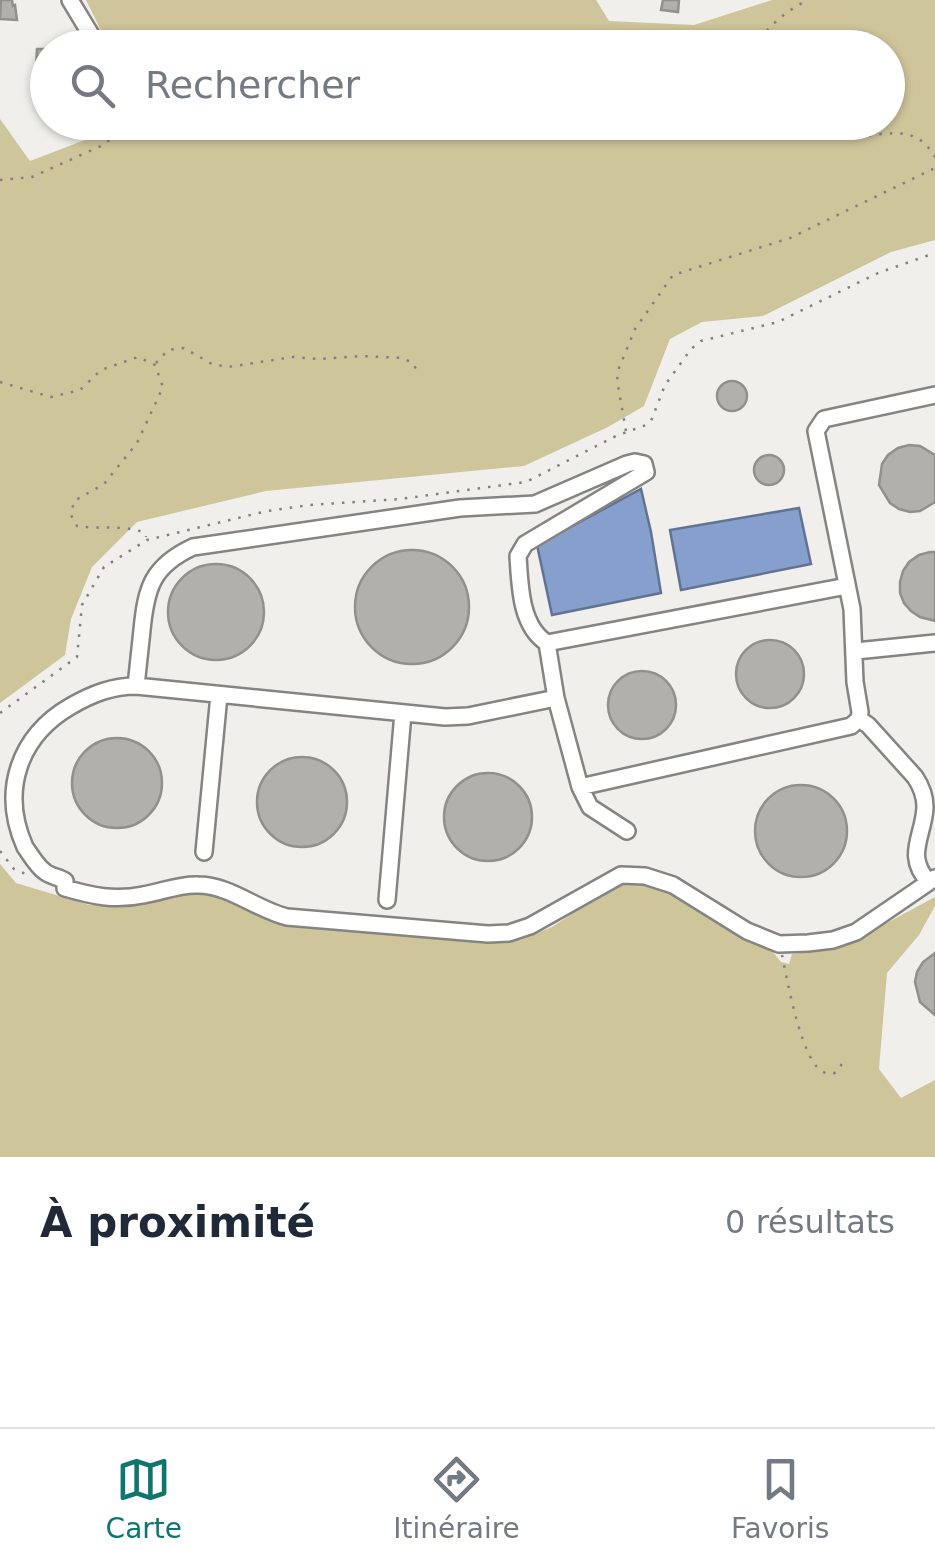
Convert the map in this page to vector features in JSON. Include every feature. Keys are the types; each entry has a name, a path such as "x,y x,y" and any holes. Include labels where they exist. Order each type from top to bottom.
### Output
{"street":[{"path":"70,0 88,30"},
{"path":"580,787 851,726 858,719 852,609 816,431 824,419 935,395"},
{"path":"136,686 146,595 164,565 193,547 460,508 535,504 634,462 644,464 646,472 525,544 518,556 528,624 548,643 847,586"},
{"path":"548,643 556,698 580,787 590,807 626,831"},
{"path":"856,651 935,643"},
{"path":"556,698 456,718 136,686 110,688 67,708 37,729 13,763 7,802 12,827 44,871 65,881 65,888 94,896 118,898 214,886 288,917 488,934 530,926 621,875 645,876 673,885 747,931 779,944 833,940 856,932 932,880"},
{"path":"204,852 219,695"},
{"path":"387,900 403,713"},
{"path":"858,719 868,725 920,786 925,808 918,834 917,861 923,876 932,880"}],"path":[{"path":"769,30 809,0"},
{"path":"905,134 922,139 935,157"},
{"path":"0,180 32,176 110,140"},
{"path":"626,433 619,368 635,329 673,275 790,238 935,168"},
{"path":"0,713 78,657 82,605 104,567 147,540 310,505 400,499 526,482 651,420 665,386 690,349 701,341 778,322 878,274 935,252"},
{"path":"154,364 168,350 184,348 212,364 228,367 293,358 360,356 402,358 416,369"},
{"path":"0,382 51,397 80,390 101,370 138,357 154,364 164,387 137,443 104,484 74,502 71,515 77,526 133,528 145,533 147,540"},
{"path":"0,851 14,870 36,878"},
{"path":"779,944 806,1049 815,1068 834,1074 843,1061"}],"shaded area":[{"path":"86,0 596,0 609,21 694,25 772,0 935,0 935,240 891,252 763,316 702,322 670,339 644,406 524,466 266,491 137,522 92,567 71,619 65,655 0,703 0,119 30,161 85,140 905,140 905,30 101,30"},
{"path":"0,864 16,883 89,905 144,904 189,893 215,893 269,921 302,928 520,940 552,927 617,884 645,883 674,893 789,964 792,954 823,950 857,939 935,897 935,906 919,935 887,973 879,1069 901,1098 935,1080 935,1157 0,1157"}],"water":[{"path":"641,489 661,593 552,615 537,545"},
{"path":"799,508 811,564 681,590 670,530"}],"building":[{"path":"1,0 12,0 17,20 0,19"},
{"path":"663,0 679,0 678,12 661,10"},
{"path":"732,381 746,390 747,396 738,410 732,411 718,402 717,396 726,382"},
{"path":"909,445 920,446 935,455 935,502 910,512 890,503 879,485 882,464 888,455"},
{"path":"769,455 780,459 784,470 780,481 769,485 758,481 754,470 758,459"},
{"path":"412,550 434,554 453,566 465,585 469,607 465,629 453,648 434,660 412,664 390,660 371,648 359,629 355,607 359,585 371,566 390,554"},
{"path":"935,552 935,621 911,611 900,593 903,571 909,562"},
{"path":"216,564 234,568 250,578 260,594 264,612 260,630 250,646 234,656 216,660 198,656 182,646 172,630 168,612 172,594 182,578 198,568"},
{"path":"770,640 794,650 804,674 794,698 770,708 746,698 736,674 746,650"},
{"path":"642,671 655,673 666,681 674,692 674,718 666,729 655,737 642,739 629,737 618,729 610,718 608,705 610,692 618,681 629,673"},
{"path":"117,738 134,741 149,751 159,766 159,800 149,815 134,825 117,828 100,825 85,815 75,800 72,783 75,766 85,751 100,741"},
{"path":"302,757 319,760 334,770 344,785 344,819 334,834 319,844 302,847 285,844 270,834 260,819 257,802 260,785 270,770 285,760"},
{"path":"488,773 505,776 519,786 529,800 529,834 519,848 505,858 488,861 471,858 457,848 447,834 444,817 447,800 457,786 471,776"},
{"path":"801,785 819,788 834,798 844,813 844,849 834,864 819,874 801,877 783,874 768,864 758,849 755,831 758,813 768,798 783,788"},
{"path":"935,953 935,1015 920,1002 915,982 923,962"}]}
